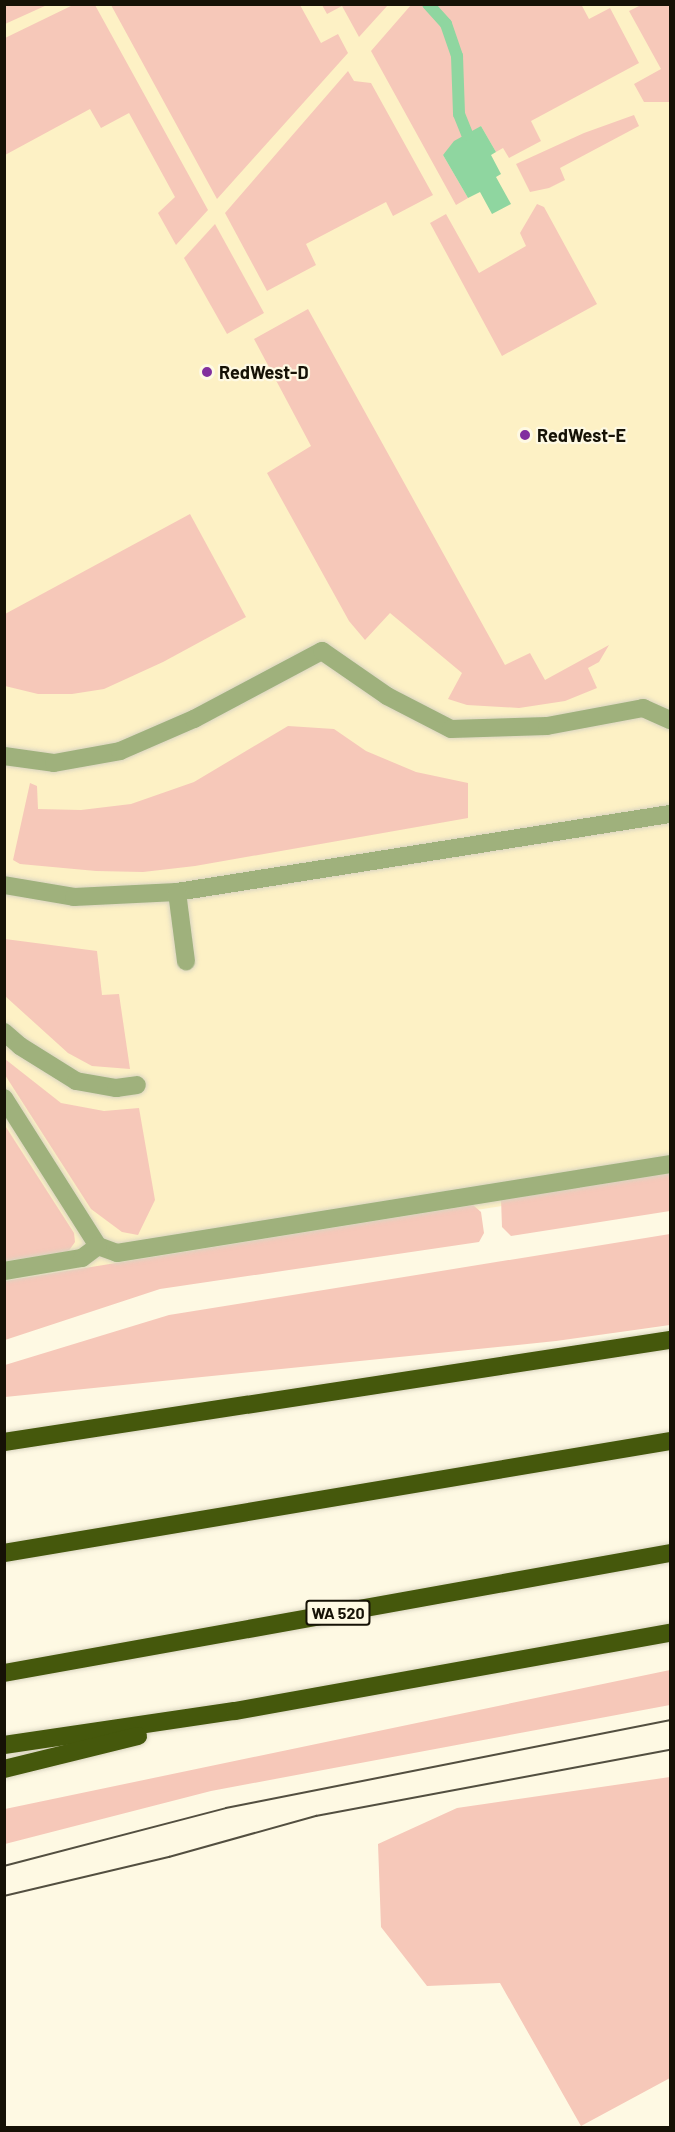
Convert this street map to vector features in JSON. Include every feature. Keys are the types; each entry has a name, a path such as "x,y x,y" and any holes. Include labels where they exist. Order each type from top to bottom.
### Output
{"highway":[{"path":"4,1442 670,1340"},
{"path":"4,1553 670,1441"},
{"name":"WA 520","path":"4,1673 670,1553"},
{"path":"4,1745 235,1711 670,1634"},
{"path":"4,1769 235,1711"}],"lane":[{"path":"4,756 54,763 120,751 194,719 322,651 387,696 451,729 547,726 643,708 669,716"},
{"path":"4,885 74,897 177,892 670,814"},
{"path":"177,892 186,961"},
{"path":"4,1032 20,1046 76,1082 116,1088 137,1085"},
{"path":"4,1098 98,1246 117,1253 670,1164"},
{"path":"4,1271 82,1258 98,1246"}],"shaded area":[{"path":"5,4 47,4 47,5 5,24"},
{"path":"581,4 589,19 610,8 639,63 531,121 541,141 509,158 503,148 496,152 481,126 443,155 468,198 456,205 371,51 411,5"},
{"path":"5,5 670,5 670,1180 5,1283"},
{"path":"73,5 95,5 208,210 176,245 158,213 175,197 129,113 101,128 90,109 5,155 5,38"},
{"path":"111,5 300,5 321,43 338,34 348,53 217,199"},
{"path":"322,5 388,5 359,37 342,6 327,14"},
{"path":"641,5 670,5 670,102 644,102 634,84 661,69 629,11"},
{"path":"348,71 354,81 371,83 433,195 393,216 386,202 306,244 316,265 267,291 225,213"},
{"path":"634,115 639,126 560,168 565,180 549,188 530,192 516,164 584,133"},
{"path":"481,126 496,152 491,155 501,174 496,177 511,204 492,214 480,192 468,198 443,155 454,141"},
{"path":"537,204 544,207 597,304 502,356 430,223 446,214 479,273 526,246 520,233"},
{"path":"215,224 264,313 227,334 184,258"},
{"path":"308,309 505,665 530,653 545,680 609,645 599,662 588,668 597,688 565,701 519,708 467,705 448,699 462,673 390,613 365,640 349,621 267,473 311,446 254,339"},
{"path":"190,514 246,617 163,662 104,689 72,694 38,694 5,686 5,614"},
{"path":"288,726 334,729 366,751 416,772 468,783 468,818 195,866 143,872 96,871 20,864 13,860 30,783 37,786 38,809 81,810 131,804 194,782"},
{"path":"5,939 97,951 102,995 119,994 130,1069 92,1066 68,1053 5,996"},
{"path":"5,1059 61,1103 104,1111 139,1108 155,1200 138,1235 122,1232 91,1209 5,1075"},
{"path":"4,1124 74,1233 75,1242 68,1252 5,1261"},
{"path":"670,1171 670,1211 511,1236 502,1227 501,1199"},
{"path":"473,1205 481,1212 484,1233 479,1242 160,1289 5,1340 5,1281"},
{"path":"670,1234 670,1325 556,1341 5,1397 5,1365 169,1315"},
{"path":"670,1670 670,1705 211,1791 5,1844 5,1809"},
{"path":"670,1777 670,2078 581,2126 500,1983 427,1986 381,1927 378,1844 457,1808"}],"waterway":[{"path":"428,4 446,24 457,56 459,114 467,134"}],"tram line":[{"path":"4,1866 226,1808 670,1720"},
{"path":"4,1896 169,1857 316,1816 670,1750"}],"place":[{"name":"RedWest-D","path":"207,372"},
{"name":"RedWest-E","path":"525,435"}]}
